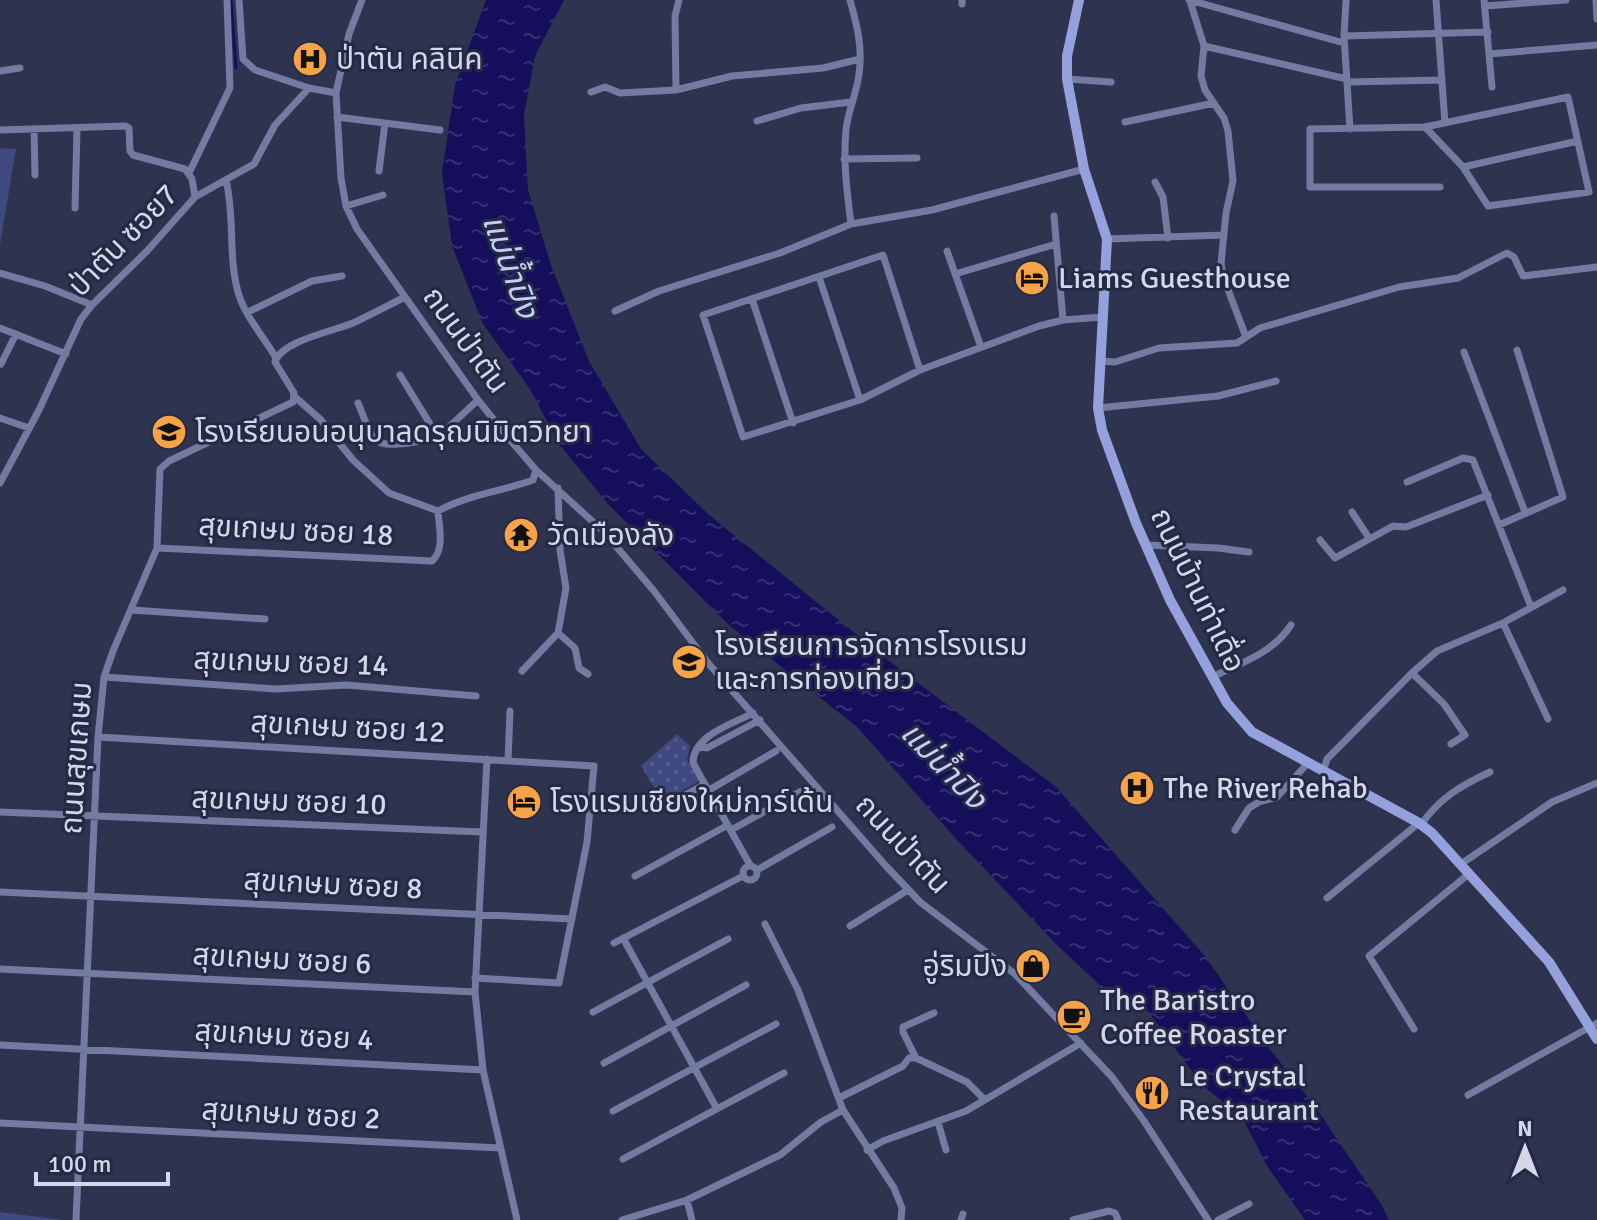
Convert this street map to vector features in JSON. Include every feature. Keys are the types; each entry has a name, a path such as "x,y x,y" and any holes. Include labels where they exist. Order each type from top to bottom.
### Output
{"street":[{"path":"189,173 230,88 227,0"},
{"path":"239,0 243,59 255,70 309,88 336,93"},
{"name":"ถนนป่าตัน","path":"362,0 349,34 336,93 341,178 346,206 357,229 478,400 536,470 603,531 654,591 708,663 908,890 932,912 1015,974 1112,1077 1208,1220"},
{"path":"676,90 675,16 679,0"},
{"path":"850,0 858,27 860,59 844,159 851,224"},
{"name":"ถนนบ้านท่าเดื่อ","path":"1079,0 1067,56 1067,79 1084,169 1107,239 1098,408 1110,454 1170,600 1239,720 1252,732 1420,824 1470,873 1549,962 1593,1025 1597,1039"},
{"path":"1246,337 1221,264 1233,181 1228,131 1224,118 1205,90 1201,76 1204,46 1190,0 1344,40 1488,32"},
{"path":"1346,0 1344,40 1350,129"},
{"path":"1436,0 1445,123"},
{"path":"1492,87 1485,3 1566,0"},
{"path":"1596,0 1597,19"},
{"path":"1489,54 1597,45"},
{"path":"1204,46 1347,81 1442,80"},
{"path":"229,60 243,59"},
{"path":"591,92 605,87 620,93 676,90 732,76 823,68 860,59"},
{"path":"0,71 20,68"},
{"path":"1067,79 1111,82"},
{"name":"ป่าตัน ซอย7","path":"0,483 81,319 195,197 254,164 275,125 309,88"},
{"path":"1425,127 1463,167 1488,206 1589,192 1568,97 1425,127 1310,129 1310,187 1440,187"},
{"path":"757,121 801,108 851,102"},
{"path":"1125,122 1214,103"},
{"path":"337,117 440,130"},
{"path":"379,171 385,123"},
{"path":"0,130 125,126 129,128 133,155 185,169 189,173 195,197"},
{"path":"75,208 77,129"},
{"path":"34,130 35,175"},
{"path":"1463,167 1578,141"},
{"path":"844,159 917,158"},
{"path":"615,311 677,285 780,253 851,224 932,210 1084,169"},
{"path":"226,180 231,200 234,271 239,296 294,395 320,419 353,460 389,493 438,511 470,495 515,487 533,480 536,470"},
{"path":"1155,182 1163,197 1168,238"},
{"path":"346,206 383,195"},
{"path":"1054,216 1063,320"},
{"path":"1107,239 1224,235"},
{"path":"955,274 1056,244"},
{"path":"947,251 981,347"},
{"path":"1100,361 1115,362 1159,348 1237,343 1260,328 1399,287 1458,278 1507,253 1514,257 1523,276 1597,267"},
{"path":"920,370 883,255 703,315 743,437 860,400 920,370 981,347 1063,320 1103,317"},
{"path":"0,273 45,286 92,305"},
{"path":"248,312 312,281 342,276"},
{"path":"819,277 860,400"},
{"path":"276,358 309,338 350,324 405,297"},
{"path":"752,299 793,423"},
{"path":"0,328 66,354"},
{"path":"1,364 16,334"},
{"path":"1499,525 1563,497 1517,350"},
{"path":"1464,352 1525,512"},
{"path":"400,375 438,437"},
{"path":"1098,408 1218,396 1276,381"},
{"name":"ถนนสุขเกษม","path":"76,1220 98,737 104,677 157,548 161,466 290,404 294,395"},
{"path":"358,403 376,441 383,445 438,437 478,400"},
{"path":"0,418 29,428"},
{"path":"1407,482 1463,458 1473,460 1531,607"},
{"path":"522,671 558,633 566,588 560,550 558,488"},
{"path":"1320,540 1335,558 1393,526 1406,527 1488,495"},
{"name":"สุขเกษม ซอย 18","path":"157,548 432,561 437,558 440,549 438,511"},
{"path":"1352,512 1369,538"},
{"path":"1146,545 1249,552"},
{"path":"1323,772 1327,759 1437,651 1503,623 1563,590"},
{"path":"132,610 265,619"},
{"path":"1503,623 1548,719"},
{"path":"1212,677 1268,650 1291,625"},
{"path":"558,633 575,648 579,668 588,674"},
{"path":"1412,673 1444,704 1465,735 1451,744"},
{"name":"สุขเกษม ซอย 14","path":"104,677 276,689 346,685 476,696"},
{"path":"508,761 510,711"},
{"path":"743,876 747,880 754,879 754,868 693,763 693,755 702,740 753,713"},
{"path":"699,746 707,748 760,720"},
{"name":"สุขเกษม ซอย 12","path":"98,737 594,766 587,842 572,919"},
{"path":"656,811 776,751"},
{"path":"487,759 475,992 483,1070 517,1220"},
{"path":"1235,830 1249,808 1277,797 1308,763"},
{"path":"1327,898 1420,824 1434,806 1463,785 1490,772"},
{"path":"1461,864 1552,802 1597,783"},
{"path":"635,876 807,788"},
{"name":"สุขเกษม ซอย 10","path":"0,812 482,832"},
{"path":"743,876 745,867 754,868 832,827"},
{"path":"1414,1029 1369,956 1470,873"},
{"path":"614,943 743,876"},
{"path":"850,926 908,890"},
{"name":"สุขเกษม ซอย 8","path":"0,892 572,919"},
{"path":"475,978 559,983 572,919"},
{"path":"765,924 798,990 843,1110 894,1188 902,1208 901,1220"},
{"path":"623,938 717,1109"},
{"path":"593,1012 728,939"},
{"name":"สุขเกษม ซอย 6","path":"0,969 37,975 87,974 475,992"},
{"path":"604,1063 746,985"},
{"path":"916,1058 903,1027 934,1013"},
{"path":"613,1111 776,1024"},
{"path":"1468,1095 1593,1025"},
{"path":"867,1150 966,1111 1081,1043"},
{"name":"สุขเกษม ซอย 4","path":"0,1045 483,1070"},
{"path":"839,1098 903,1066 909,1058 916,1058 967,1082 984,1099"},
{"path":"623,1159 784,1073"},
{"path":"622,1220 687,1200 780,1155 821,1122 843,1110"},
{"path":"938,1122 946,1150"},
{"name":"สุขเกษม ซอย 2","path":"0,1123 500,1148"},
{"path":"687,1200 692,1220"},
{"path":"1218,1220 1249,1204"},
{"path":"1073,1220 1109,1211 1115,1213 1118,1220"}],"shaded area":[{"path":"0,148 16,149 0,245"},
{"path":"677,734 690,746 687,760 699,781 654,807 658,794 641,766"},
{"path":"0,1212 63,1220 0,1220"}],"water":[{"name":"แม่น้ำปิง","path":"486,0 564,0 535,56 524,115 528,190 551,265 589,361 641,449 708,514 893,664 1056,787 1205,956 1268,1047 1314,1105 1389,1220 1305,1220 1267,1166 1242,1117 1202,1085 1139,999 1120,1004 1058,946 958,841 857,727 730,626 608,504 559,444 530,389 483,324 452,246 442,173 455,85"}],"waterway":[{"path":"231,0 236,68"}],"place":[{"name":"ป่าตัน คลินิค","path":"310,59"},
{"name":"Liams Guesthouse","path":"1032,278"},
{"name":"โรงเรียนอนอนุบาลดรุฌนิมิตวิทยา","path":"169,432"},
{"name":"วัดเมืองลัง","path":"521,535"},
{"name":"โรงเรียนการจัดการโรงแรม และการท่องเที่ยว","path":"689,662"},
{"name":"The River Rehab","path":"1137,788"},
{"name":"โรงแรมเชียงใหม่การ์เด้น","path":"524,802"},
{"name":"อู่ริมปิง","path":"1033,966"},
{"name":"The Baristro Coffee Roaster","path":"1074,1017"},
{"name":"Le Crystal Restaurant","path":"1152,1093"}]}
